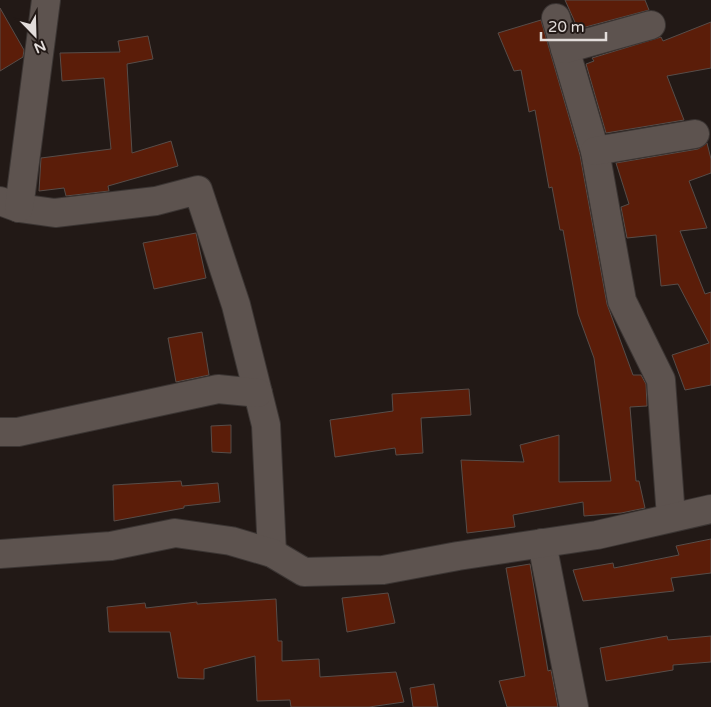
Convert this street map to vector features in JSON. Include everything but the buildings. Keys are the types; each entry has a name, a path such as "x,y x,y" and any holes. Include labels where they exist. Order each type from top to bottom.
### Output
{"street":[{"path":"46,0 10,204 55,213 156,201 198,190 236,305 266,425 272,553"},
{"path":"556,18 595,152 622,301 661,380 671,517"},
{"path":"565,49 651,25"},
{"path":"595,152 695,134"},
{"path":"0,432 18,432 218,389 258,393"},
{"path":"0,554 111,546 175,533 231,541 272,553 304,572 383,570 458,556 597,535 711,509"},
{"path":"542,543 574,707"}]}
